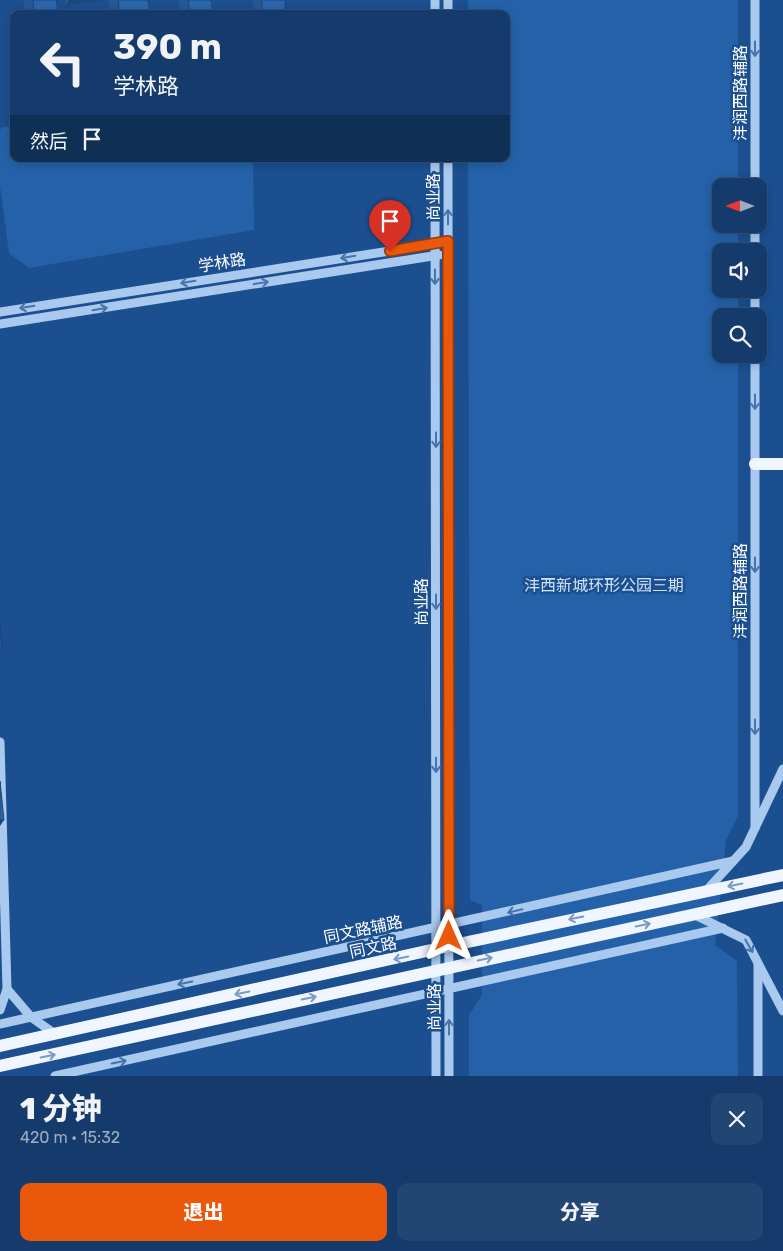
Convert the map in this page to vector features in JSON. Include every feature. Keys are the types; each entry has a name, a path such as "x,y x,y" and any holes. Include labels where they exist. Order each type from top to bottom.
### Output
{"main road":[{"path":"755,464 783,464"},
{"name":"同文路","path":"0,1046 783,874"},
{"path":"0,1066 783,895"}],"street":[{"name":"沣润西路辅路","path":"755,0 755,178"},
{"name":"尚业路","path":"436,162 436,1076"},
{"name":"尚业路","path":"448,162 449,1076"},
{"name":"学林路","path":"0,312 448,241"},
{"name":"学林路","path":"0,324 448,254"},
{"name":"沣润西路辅路","path":"755,363 755,828"},
{"path":"0,742 7,989 0,1010"},
{"path":"706,891 746,847 783,769"},
{"name":"同文路辅路","path":"0,1024 733,862"},
{"path":"693,914 746,940 783,1011"},
{"path":"55,1076 723,928"},
{"path":"758,962 758,1076"},
{"path":"7,989 31,1017 54,1034"}],"green space":[{"name":"沣西新城环形公园三期","path":"468,0 738,0 738,178 712,178 712,233 738,233 738,243 712,243 712,298 738,298 738,308 712,308 712,363 738,363 738,816 726,840 715,945 737,961 738,1076 469,1076 469,1015 482,995 482,905 470,900 468,162 510,162 510,10 468,10"},
{"path":"10,126 10,162 253,162 254,230 29,268 9,253 0,186 0,130 2,127"}],"building":[{"path":"33,0 56,0 58,10 34,10"},
{"path":"118,0 148,0 149,10 119,10"},
{"path":"188,0 211,0 212,10 189,10"},
{"path":"262,0 285,0 285,10 262,10"},
{"path":"0,624 2,650 0,650"},
{"path":"0,781 4,820 0,820"}],"route":[{"path":"390,251 448,241 449,936"}]}
